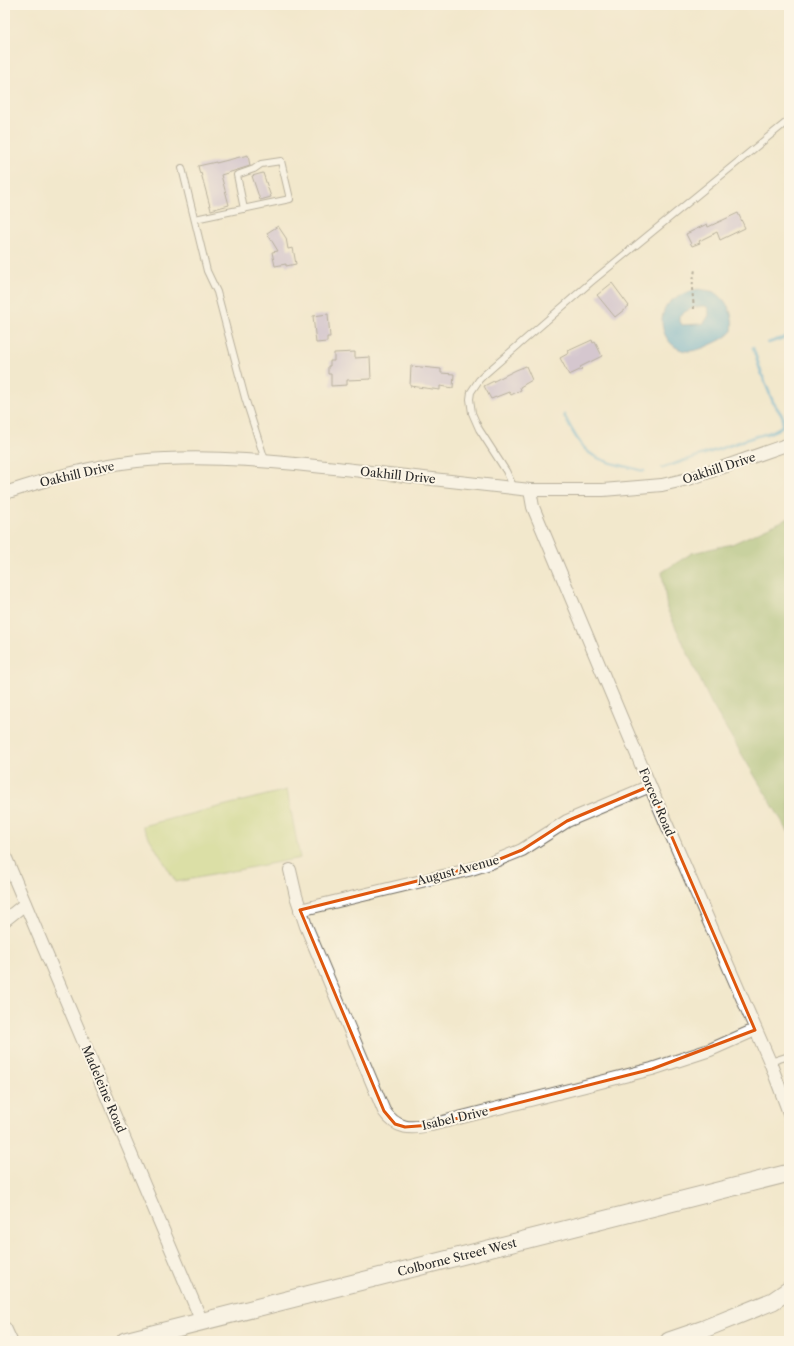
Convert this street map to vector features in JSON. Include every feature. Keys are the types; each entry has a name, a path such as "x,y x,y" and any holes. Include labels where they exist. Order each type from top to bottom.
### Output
{"main road":[{"name":"Colborne Street West","path":"125,1341 789,1173"},
{"path":"669,1341 704,1329 773,1301 789,1290"}],"street":[{"name":"Oakhill Drive","path":"5,493 82,470 135,461 198,458 265,460 530,490 603,490 662,485 692,478 789,444"},
{"name":"Forced Road","path":"530,490 533,507 650,786 770,1062 789,1113"},
{"name":"August Avenue","path":"300,910 490,864 527,847 567,822 650,786"},
{"name":"Madeleine Road","path":"5,856 202,1322"},
{"name":"Isabel Drive","path":"290,870 300,910 384,1111 395,1124 405,1127 431,1125 652,1069 710,1050 756,1030"},
{"path":"5,920 25,904"},
{"path":"5,1328 11,1341"}],"lane":[{"path":"514,488 506,470 474,420 470,399 471,392 475,386 484,375 591,282 789,120"},
{"path":"195,219 290,199 281,161 261,164 254,169 237,175 244,208"},
{"path":"182,168 207,270 217,292 245,398 265,460"},
{"path":"770,1062 789,1056"}],"path":[{"path":"694,269 692,288 694,309"}],"highlighted area":[{"path":"650,786 755,1030 652,1069 431,1125 405,1127 395,1124 384,1111 300,910 490,863 522,850 567,821"}],"green space":[{"path":"789,518 789,833 711,703 667,609 662,572 692,553 732,544"},
{"path":"287,790 300,858 176,882 142,826"}],"water":[{"path":"698,289 714,292 723,299 729,308 733,326 732,331 720,340 700,349 687,351 673,346 669,341 663,329 662,316 664,310 671,301","holes":["705,306 708,308 709,315 704,323 682,325 679,319 679,316 682,314 698,307"]}],"building":[{"path":"248,155 250,166 221,175 229,205 211,210 198,166"},
{"path":"263,173 271,197 260,200 252,176"},
{"path":"738,213 745,228 720,240 717,232 699,241 700,243 692,246 686,234 707,224 708,227"},
{"path":"278,226 286,238 288,249 293,248 296,264 275,266 272,252 278,251 267,233"},
{"path":"612,283 629,306 615,317 597,295"},
{"path":"328,314 330,337 327,337 327,342 316,343 313,316"},
{"path":"592,340 593,343 595,342 602,356 580,367 582,369 569,375 560,358 569,353 568,351"},
{"path":"355,352 355,358 370,357 371,379 347,380 347,385 331,386 331,374 328,374 328,366 330,366 330,361 334,361 334,353"},
{"path":"411,366 441,369 441,373 454,374 453,388 440,386 440,390 410,386"},
{"path":"526,366 532,380 520,387 521,390 511,395 509,392 491,399 484,386"}],"waterway":[{"path":"768,343 789,336"},
{"path":"662,468 769,433 782,426 783,417 773,402 753,348"},
{"path":"564,415 579,442 591,454 605,461 644,471"}]}
